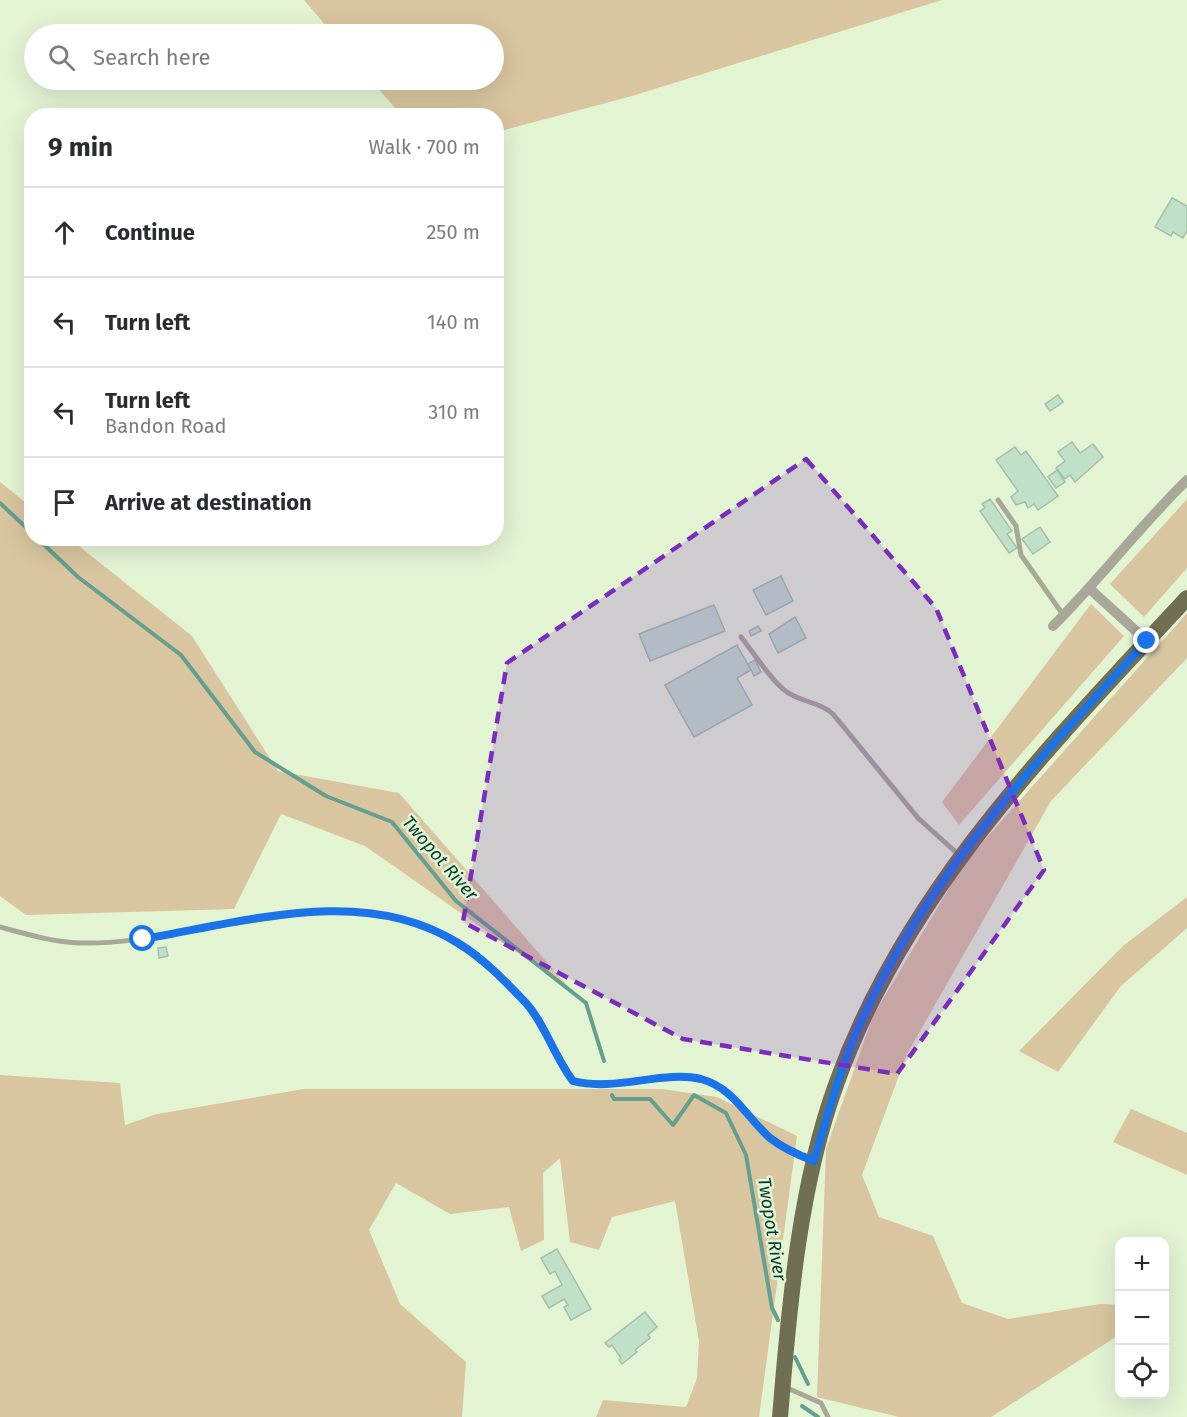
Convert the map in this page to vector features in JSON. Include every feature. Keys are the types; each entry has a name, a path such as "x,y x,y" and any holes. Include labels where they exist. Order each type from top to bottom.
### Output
{"main road":[{"path":"780,1417 789,1308 814,1161 836,1083 857,1031 913,925 991,815 1187,598"}],"street":[{"path":"1053,626 1090,589 1158,508 1187,480"},
{"path":"1090,589 1147,641"}],"lane":[{"path":"998,500 1016,526 1021,555 1064,616"},
{"path":"741,637 783,689 803,701 826,707 918,818 960,856"},
{"path":"0,927 30,935 80,943 143,939 278,916 334,911 374,912 416,922 459,943 528,1005 573,1081 592,1086 681,1078 700,1079 726,1089 769,1137 788,1152 814,1161"},
{"path":"783,1386 821,1403 828,1417"}],"highlighted area":[{"path":"806,459 936,608 1044,870 897,1074 683,1039 463,922 507,663"}],"shaded area":[{"path":"304,0 942,0 632,96 504,130 504,108 395,108 380,90 504,90 504,24 324,24"},
{"path":"0,482 24,501 24,546 79,546 192,636 278,771 399,793 572,991 365,846 281,814 234,909 26,915 0,896"},
{"path":"1187,499 1187,568 1144,617 1110,584"},
{"path":"1091,604 1124,636 959,825 942,802"},
{"path":"1187,613 1187,658 1051,801 907,1054 862,1175 879,1217 933,1236 962,1303 1008,1319 1100,1304 1115,1305 1115,1338 991,1417 899,1417 817,1397 826,1149 873,1016 964,863"},
{"path":"1187,897 1187,928 1121,986 1058,1072 1019,1051 1123,946"},
{"path":"0,1075 120,1083 125,1125 157,1114 304,1089 662,1089 717,1097 797,1136 759,1417 596,1417 603,1400 686,1407 697,1378 699,1341 675,1201 612,1217 599,1250 570,1242 560,1158 543,1173 544,1240 521,1251 509,1207 450,1214 396,1183 369,1230 400,1304 466,1362 462,1417 0,1417"},
{"path":"1131,1109 1187,1133 1187,1175 1113,1142"}],"building":[{"path":"1172,198 1187,206 1187,230 1183,238 1173,232 1171,236 1155,227"},
{"path":"1058,395 1063,402 1050,411 1045,404"},
{"path":"1072,442 1080,453 1093,444 1103,457 1075,482 1070,475 1065,479 1056,468 1065,461 1058,452"},
{"path":"1015,447 1021,455 1026,451 1058,496 1038,510 1034,504 1028,508 1025,502 1016,505 1011,497 1018,491 996,460"},
{"path":"1057,470 1065,482 1056,488 1048,477"},
{"path":"990,499 1012,531 1007,534 1017,548 1009,553 980,511 985,508 982,504"},
{"path":"1040,527 1050,542 1033,554 1022,539"},
{"path":"781,576 793,601 766,615 753,590"},
{"path":"714,605 725,631 650,661 639,634"},
{"path":"795,617 806,638 778,653 769,634"},
{"path":"758,626 761,631 751,636 749,631"},
{"path":"737,645 751,670 737,678 752,705 694,737 665,685"},
{"path":"755,660 761,672 754,676 748,664"},
{"path":"166,947 168,956 159,958 158,948"},
{"path":"557,1249 591,1309 571,1320 564,1307 568,1305 564,1299 549,1308 542,1296 562,1285 555,1271 550,1274 541,1258"},
{"path":"645,1312 657,1327 648,1335 650,1338 635,1350 637,1352 622,1364 619,1360 621,1358 612,1345 609,1347 605,1343"}],"waterway":[{"name":"Twopot River","path":"0,503 24,526"},
{"name":"Twopot River","path":"45,546 78,577 181,655 255,752 326,796 392,822 456,901 586,1003 604,1061"},
{"name":"Twopot River","path":"612,1095 614,1099 650,1099 673,1125 694,1095 726,1113 746,1155 772,1308 778,1320"},
{"name":"Twopot River","path":"795,1357 808,1384"},
{"path":"802,1406 818,1417"}],"route":[{"path":"143,939 278,916 334,911 374,912 416,922 459,943 528,1005 563,1069 573,1081 592,1086 681,1078 700,1079 726,1089 769,1137 788,1152 814,1161 836,1083 857,1031 913,925 949,870 991,815 1147,641"}]}
